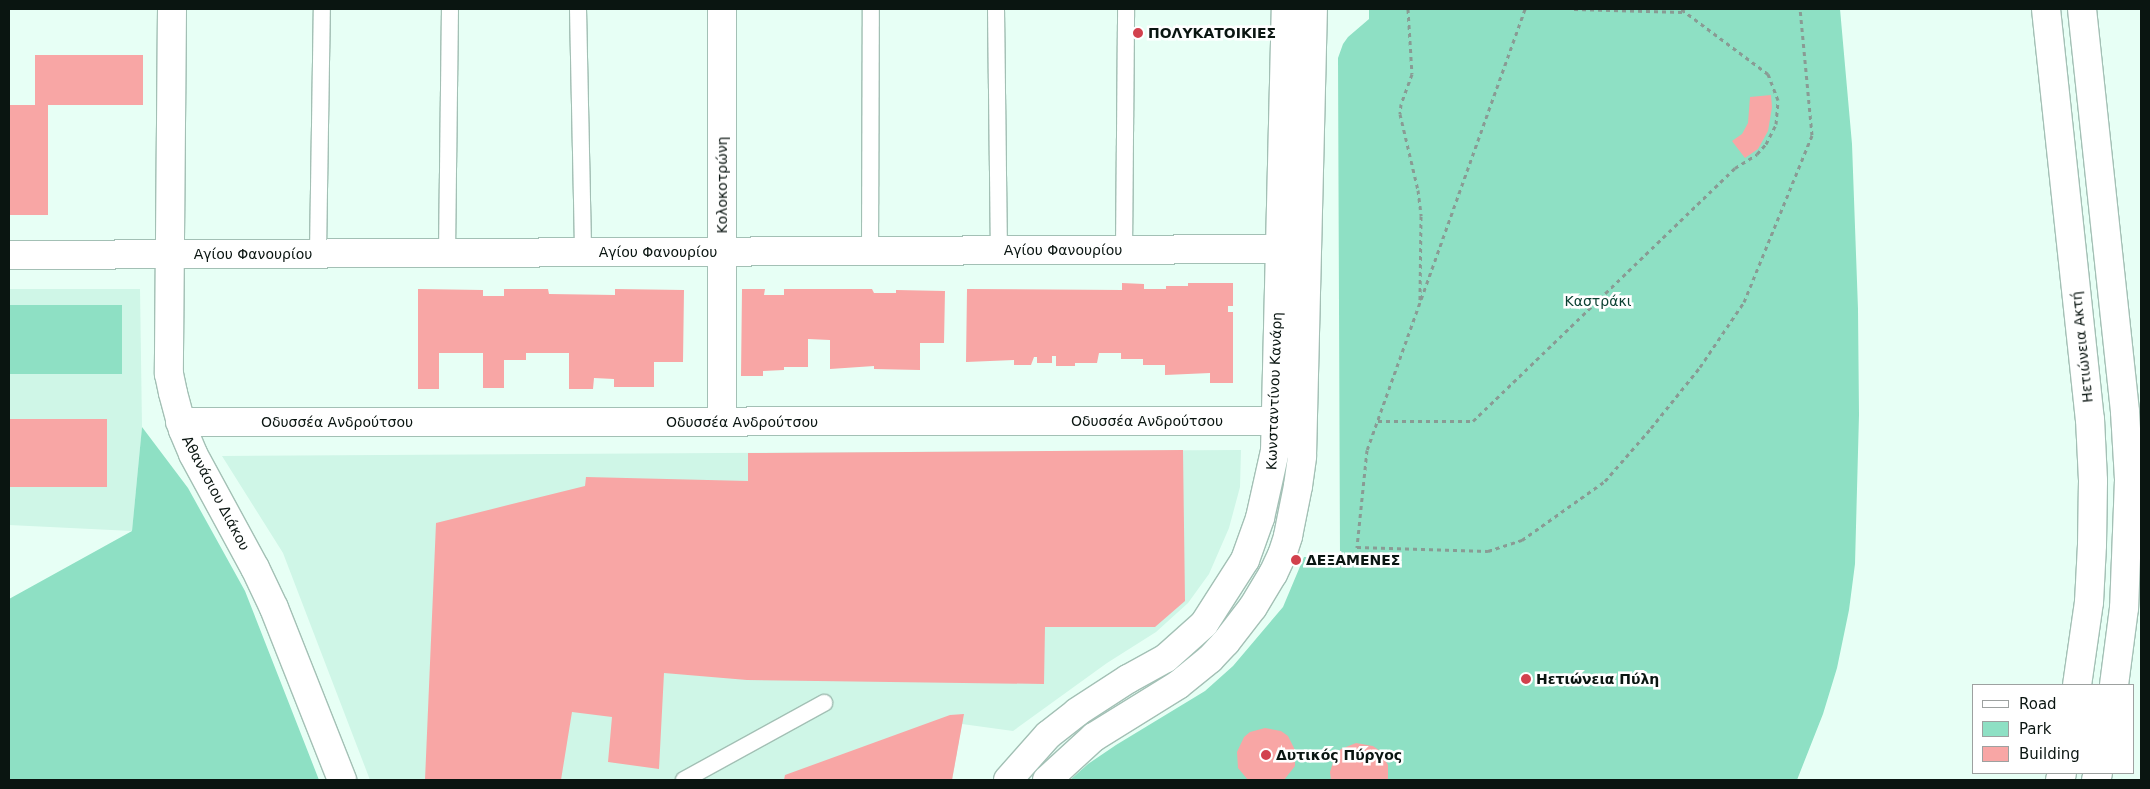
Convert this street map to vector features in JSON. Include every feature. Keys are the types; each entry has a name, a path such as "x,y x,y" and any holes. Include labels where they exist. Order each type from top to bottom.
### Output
{"street":[{"name":"Αθανάσιου Διάκου","path":"172,9 169,374 180,422 196,460 264,585 342,780"},
{"name":"Κολοκοτρώνη","path":"722,9 722,422"},
{"name":"Κωνσταντίνου Κανάρη","path":"1008,780 1048,735 1106,693 1166,658 1204,624 1245,560 1260,518 1273,461 1276,421 1278,249 1286,9"},
{"name":"Κωνσταντίνου Κανάρη","path":"1047,780 1094,737 1178,685 1226,642 1253,606 1273,574 1288,536 1298,486 1304,421 1313,9"},
{"name":"Ηετιώνεια Ακτή","path":"2046,9 2091,428 2093,481 2090,584 2078,684"},
{"path":"2082,9 2125,412 2129,480 2124,608 2114,684"},
{"name":"Αγίου Φανουρίου","path":"9,255 1308,249"},
{"name":"Οδυσσέα Ανδρούτσου","path":"180,422 1304,421"}],"lane":[{"path":"318,254 322,9"},
{"path":"448,253 450,9"},
{"path":"578,9 583,252"},
{"path":"870,251 871,9"},
{"path":"996,9 999,250"},
{"path":"1124,250 1126,9"},
{"path":"684,780 824,704"}],"path":[{"path":"1408,9 1412,74 1410,84 1401,104 1400,114 1418,190 1421,216 1420,303"},
{"path":"1525,9 1367,450 1356,547 1488,551 1522,540 1605,481 1700,367 1744,302 1812,135 1800,9"},
{"path":"1378,421 1473,422 1735,168 1757,154 1766,144 1776,124 1778,100 1768,74 1682,10 1574,9"}],"shaded area":[{"path":"9,289 140,289 142,427 132,531 9,525"},
{"path":"1241,450 1240,487 1229,528 1209,574 1188,603 1156,632 1107,663 1013,731 962,724 952,780 370,780 283,553 222,456"}],"green space":[{"name":"Καστράκι","path":"1369,9 1840,9 1852,144 1858,309 1859,415 1855,564 1849,610 1837,668 1823,714 1797,780 1070,780 1088,764 1116,745 1205,691 1233,666 1283,607 1304,557 1340,557 1338,58 1343,44 1348,37 1369,19"},
{"path":"9,305 122,305 122,374 9,374"},
{"path":"142,427 188,488 245,591 319,780 9,780 9,599 132,531"}],"building":[{"path":"35,55 143,55 143,105 48,105 48,215 9,215 9,105 35,105"},
{"path":"1771,95 1772,107 1768,131 1758,149 1745,158 1732,141 1742,134 1748,123 1750,97"},
{"path":"1122,283 1144,284 1144,289 1166,289 1166,286 1188,286 1188,283 1233,283 1233,306 1228,306 1228,312 1233,312 1233,383 1210,383 1210,373 1165,375 1165,365 1143,365 1143,359 1121,359 1121,353 1099,353 1097,363 1075,363 1075,366 1056,366 1056,356 1052,356 1052,363 1037,363 1037,357 1034,357 1031,365 1014,365 1014,360 966,362 967,289 1122,290"},
{"path":"418,289 483,290 483,296 504,296 504,289 548,289 549,294 615,295 615,289 684,290 683,362 654,362 654,387 614,387 614,379 594,378 593,389 569,389 569,353 526,353 526,360 504,360 504,388 483,388 483,353 439,353 439,389 418,389"},
{"path":"742,289 765,289 764,295 784,295 784,289 872,289 874,293 896,293 896,290 945,291 944,343 920,343 920,370 874,369 874,366 830,369 830,340 808,339 808,367 784,367 784,370 763,371 763,376 741,376"},
{"path":"9,419 107,419 107,487 9,487"},
{"path":"1183,450 1185,601 1155,627 1045,627 1044,684 747,680 664,673 659,769 608,762 612,717 572,712 561,780 425,780 436,523 585,486 586,477 748,481 748,453"},
{"path":"964,714 952,780 784,780 785,775 950,715"},
{"name":"Δυτικός Πύργος","path":"1265,728 1281,731 1288,736 1295,750 1295,766 1284,780 1248,780 1238,768 1237,752 1244,737 1250,732"},
{"path":"1356,743 1373,746 1380,751 1388,765 1388,780 1331,780 1330,772 1335,756 1341,749"}],"place":[{"name":"ΠΟΛΥΚΑΤΟΙΚΙΕΣ","path":"1138,33"},
{"name":"ΔΕΞΑΜΕΝΕΣ","path":"1296,560"},
{"name":"Ηετιώνεια Πύλη","path":"1526,679"},
{"name":"Δυτικός Πύργος","path":"1266,755"}]}
